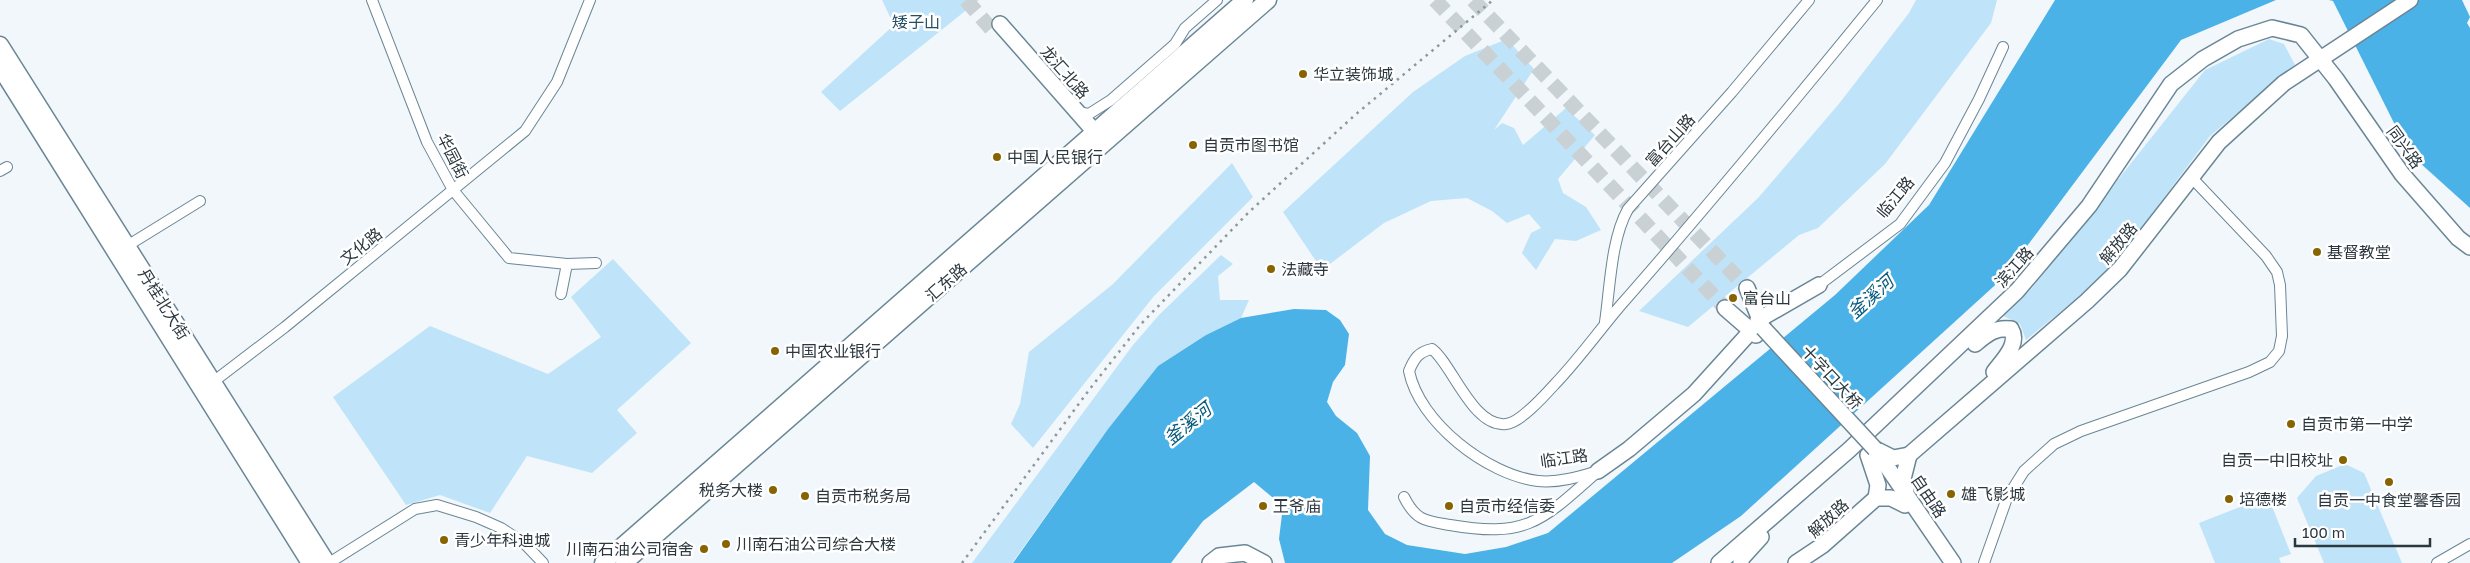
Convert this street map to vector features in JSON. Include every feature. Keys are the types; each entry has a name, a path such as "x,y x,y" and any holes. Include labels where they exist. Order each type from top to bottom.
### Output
{"main road":[{"name":"汇东路","path":"624,563 1096,141 1245,0"},
{"name":"汇东路","path":"602,563 1096,141 1268,0"},
{"name":"解放路","path":"1909,455 1978,393 2087,301 2120,269 2219,142 2284,83 2410,0"},
{"name":"龙汇北路","path":"997,28 1077,112 1096,141 997,28"},
{"name":"滨江路","path":"1718,563 1780,511 1938,367 2017,291 2089,206 2171,84 2203,59 2238,39 2272,28 2301,35 2322,59"},
{"name":"丹桂北大街","path":"0,45 328,563"},
{"name":"同兴路","path":"2322,59 2402,174 2458,238 2470,247"},
{"name":"丹桂北大街","path":"0,67 310,563"},
{"name":"临江路","path":"1598,471 1629,449 1694,394 1758,328 1819,285"},
{"path":"1747,288 1758,328"},
{"name":"十字口大桥","path":"1725,308 1758,328 1872,452"},
{"path":"1938,367 1960,355 1991,331 2001,328 2011,329 2014,334 2014,342 1978,393"},
{"path":"1872,452 1893,458 1909,455 1902,479 1906,499 1876,498 1878,485 1872,452"},
{"name":"自由路","path":"1872,452 1953,563"},
{"name":"解放路","path":"1823,545 1876,498"},
{"name":"自由路","path":"1906,499 1943,563"},
{"path":"1741,563 1741,559 1765,532 1780,511"},
{"path":"1796,563 1823,545"},
{"path":"1210,563 1218,556 1246,553 1264,563"},
{"path":"1222,563 1245,560 1250,563"}],"street":[{"name":"华园街","path":"372,0 428,142 453,190 509,258 567,264 596,263"},
{"name":"文化路","path":"213,382 285,328 525,131 557,82 590,0"},
{"path":"1077,112 1089,114 1109,102 1175,44 1185,28 1217,0"},
{"name":"富台山路","path":"1605,323 1621,221 1628,210 1732,92 1809,0"},
{"path":"1605,323 1710,203 1878,0"},
{"name":"临江路","path":"1819,285 1900,224 1945,163 1979,99 2003,47"},
{"path":"1984,563 2007,498 2024,471 2054,444 2080,430 2249,372 2270,362 2279,351 2282,336 2280,285 2276,272 2266,256 2192,178"},
{"path":"127,246 200,202"},
{"path":"561,294 567,264"},
{"name":"临江路","path":"1598,471 1578,477 1538,481 1516,476 1498,468 1466,449 1444,431 1417,395 1411,384 1409,371 1414,359 1422,351 1432,349 1439,354 1453,380 1470,402 1490,421 1506,424 1519,419 1556,384 1605,323"},
{"path":"1404,498 1410,510 1426,521 1476,530 1512,529 1547,514 1598,471"},
{"path":"328,563 415,509 437,505 476,517 502,528 524,543 544,563"},
{"path":"2436,563 2470,544"},
{"name":"解放路","path":"1803,563 1823,545"}],"green space":[{"name":"矮子山","path":"882,0 979,0 840,111 821,92 894,25"},
{"path":"1916,0 1997,0 1991,23 1885,164 1818,228 1799,235 1688,327 1639,311 1758,198 1838,105 1909,13"},
{"path":"1507,39 1534,69 1494,130 1502,123 1514,128 1523,145 1566,108 1595,135 1558,179 1563,193 1586,207 1601,230 1576,241 1555,239 1536,270 1522,253 1531,233 1541,228 1529,214 1507,223 1492,211 1467,198 1431,201 1384,223 1322,270 1283,212 1413,92 1465,56"},
{"path":"2269,39 2284,44 2295,65 2210,136 2107,274 2026,340 2020,324 2003,316 2032,288 2205,70"},
{"path":"1232,163 1253,197 1154,296 1033,448 1011,424 1020,404 1029,352 1113,284"},
{"path":"1221,255 1233,264 1218,276 1220,300 1249,300 1241,318 1206,335 1158,366 1108,429 1012,563 972,563 1133,345 1159,315"},
{"path":"613,259 691,343 617,410 637,433 592,473 527,456 490,513 440,495 406,505 333,397 430,326 548,374 601,337 571,297"},
{"path":"2345,464 2364,473 2402,563 2324,563 2297,498 2316,476"},
{"path":"2268,496 2291,554 2279,558 2281,563 2215,563 2199,523"}],"water":[{"name":"釜溪河","path":"2055,0 2276,0 2181,40 2004,277 1741,516 1672,563 1285,563 1279,539 1283,506 1254,482 1203,521 1171,563 1013,563 1108,429 1158,366 1206,335 1241,318 1294,309 1326,310 1340,320 1349,334 1345,365 1333,382 1327,402 1336,416 1357,433 1370,456 1368,510 1385,534 1407,545 1465,554 1506,547 1548,533 1835,295 1929,205"},
{"path":"2329,0 2462,0 2470,17 2467,23 2470,28 2470,208 2409,153 2333,1"}],"tunnel":[{"path":"966,0 993,31"},
{"path":"1435,0 1725,308"},
{"path":"1473,0 1747,288"}],"railway":[{"path":"962,563 1089,390 1141,324 1249,212 1355,115 1493,0"}],"place":[{"name":"华立装饰城","path":"1303,74"},
{"name":"自贡市图书馆","path":"1193,145"},
{"name":"中国人民银行","path":"997,157"},
{"name":"基督教堂","path":"2317,252"},
{"name":"法藏寺","path":"1271,269"},
{"name":"富台山","path":"1733,298"},
{"name":"中国农业银行","path":"775,351"},
{"name":"自贡市第一中学","path":"2291,424"},
{"name":"自贡一中旧校址","path":"2343,460"},
{"name":"自贡一中食堂馨香园","path":"2389,482"},
{"name":"税务大楼","path":"773,490"},
{"name":"雄飞影城","path":"1951,494"},
{"name":"自贡市税务局","path":"805,496"},
{"name":"培德楼","path":"2229,499"},
{"name":"王爷庙","path":"1263,506"},
{"name":"自贡市经信委","path":"1449,506"},
{"name":"青少年科迪城","path":"444,540"},
{"name":"川南石油公司综合大楼","path":"726,544"},
{"name":"川南石油公司宿舍","path":"704,549"}]}
